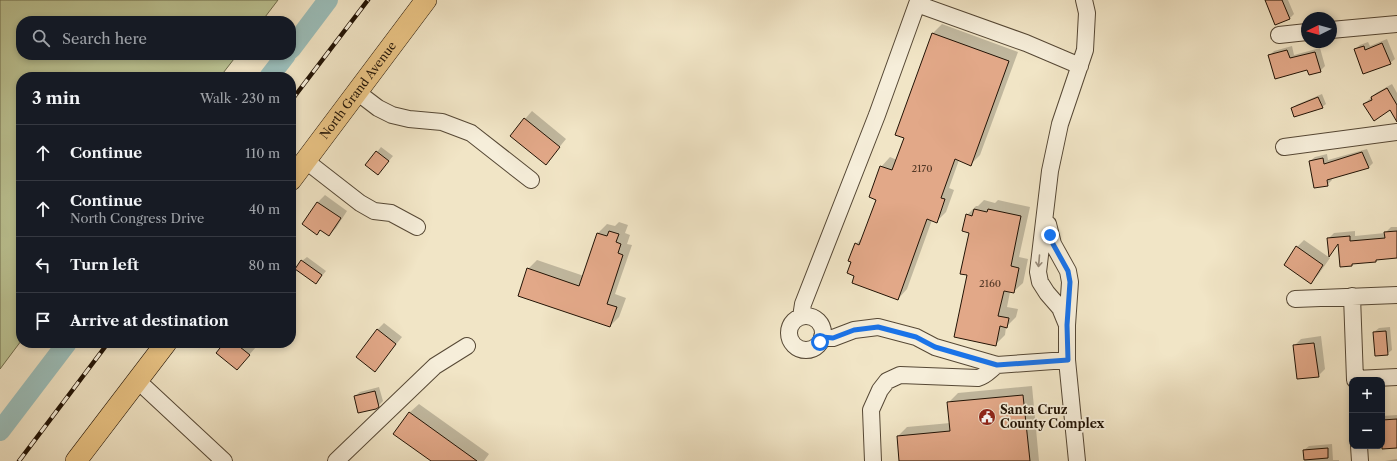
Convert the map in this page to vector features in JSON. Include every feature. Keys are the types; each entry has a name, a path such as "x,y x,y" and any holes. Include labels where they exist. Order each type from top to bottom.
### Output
{"main road":[{"name":"North Grand Avenue","path":"296,174 426,0"},
{"path":"76,461 162,348"}],"street":[{"path":"1067,325 1060,308 1040,282 1038,272 1050,171 1060,124 1085,50 1087,13 1084,0"},
{"path":"801,317 803,304 877,115 917,4 1026,43 1080,66"},
{"path":"1337,29 1397,24"},
{"path":"1279,35 1301,33"},
{"path":"357,92 378,108 392,115 409,119 442,122 471,133 531,180"},
{"path":"1284,147 1397,132"},
{"path":"306,161 360,203 374,211 391,213 417,227"},
{"path":"1046,208 1050,235 1053,244 1068,271 1070,282 1067,325 1068,360 1077,461"},
{"path":"1295,299 1397,295"},
{"path":"1352,296 1355,377"},
{"path":"801,317 811,317 815,319 821,327 822,337 816,346 811,349 800,349 792,342 789,332 792,323 801,317"},
{"path":"822,337 833,338 854,330 878,327 916,337 935,347 997,365 1068,360"},
{"path":"339,460 435,366 467,346"},
{"path":"873,461 871,410 880,390 887,381 900,375 978,378 986,376 990,370 997,365"},
{"path":"1385,378 1397,377"},
{"path":"138,381 224,461"},
{"path":"1359,449 1360,461"}],"green space":[{"path":"0,0 278,0 266,16 16,16 16,60 233,60 224,72 16,72 16,348 0,369"}],"building":[{"path":"1265,0 1282,0 1290,19 1275,25"},
{"path":"932,33 1009,61 971,166 955,159 941,198 945,199 937,223 927,219 898,300 852,283 854,276 847,273 851,262 848,261 855,243 859,245 876,200 869,197 880,166 892,170 904,138 895,135"},
{"path":"1382,43 1391,64 1363,74 1354,49 1364,46 1365,50"},
{"path":"1287,50 1290,58 1315,52 1321,72 1309,75 1307,70 1275,79 1268,55"},
{"path":"1387,88 1397,105 1397,122 1390,110 1374,121 1363,104 1372,100 1371,97"},
{"path":"1318,97 1323,108 1294,117 1291,108"},
{"path":"524,118 560,147 546,165 510,136"},
{"path":"376,151 389,161 378,175 365,165"},
{"path":"1362,152 1369,168 1327,180 1328,186 1314,188 1309,161 1323,158 1324,164"},
{"path":"317,202 341,218 329,236 320,230 317,235 302,224"},
{"path":"974,209 987,212 988,209 1021,216 1011,266 1019,268 1014,293 1004,291 998,316 1009,318 1007,328 1000,326 996,346 954,337 967,275 960,274 969,233 962,231 966,214 972,216"},
{"path":"609,231 619,234 616,242 621,244 618,253 623,255 607,304 617,307 610,327 518,296 527,268 579,286 597,233 607,236"},
{"path":"1397,231 1397,258 1376,260 1376,262 1352,264 1352,266 1340,267 1338,244 1329,257 1327,238 1350,236 1350,241 1385,238 1384,232"},
{"path":"1296,246 1323,265 1311,284 1284,265"},
{"path":"301,260 322,275 316,284 296,270"},
{"path":"377,329 396,344 375,372 356,357"},
{"path":"1386,331 1388,355 1375,356 1373,332"},
{"path":"1314,343 1319,377 1297,379 1293,345"},
{"path":"220,348 241,348 250,355 237,370 216,353"},
{"path":"375,391 379,407 358,413 354,396"},
{"name":"Santa Cruz County Complex","path":"1023,395 1030,461 899,461 897,436 950,431 947,402"},
{"path":"409,412 477,461 431,461 393,434"},
{"path":"1397,419 1397,448 1385,449 1385,420"},
{"path":"1328,448 1328,458 1304,460 1303,450"}],"waterway":[{"path":"296,42 328,0"},
{"path":"273,72 282,60"},
{"path":"0,431 63,348"}],"railway":[{"path":"296,94 368,0"},
{"path":"19,461 104,348"}],"place":[{"name":"Santa Cruz County Complex","path":"987,417"}],"route":[{"path":"820,342 822,337 833,338 854,330 878,327 916,337 935,347 997,365 1068,360 1067,325 1070,282 1068,271 1053,244 1050,235"}]}
